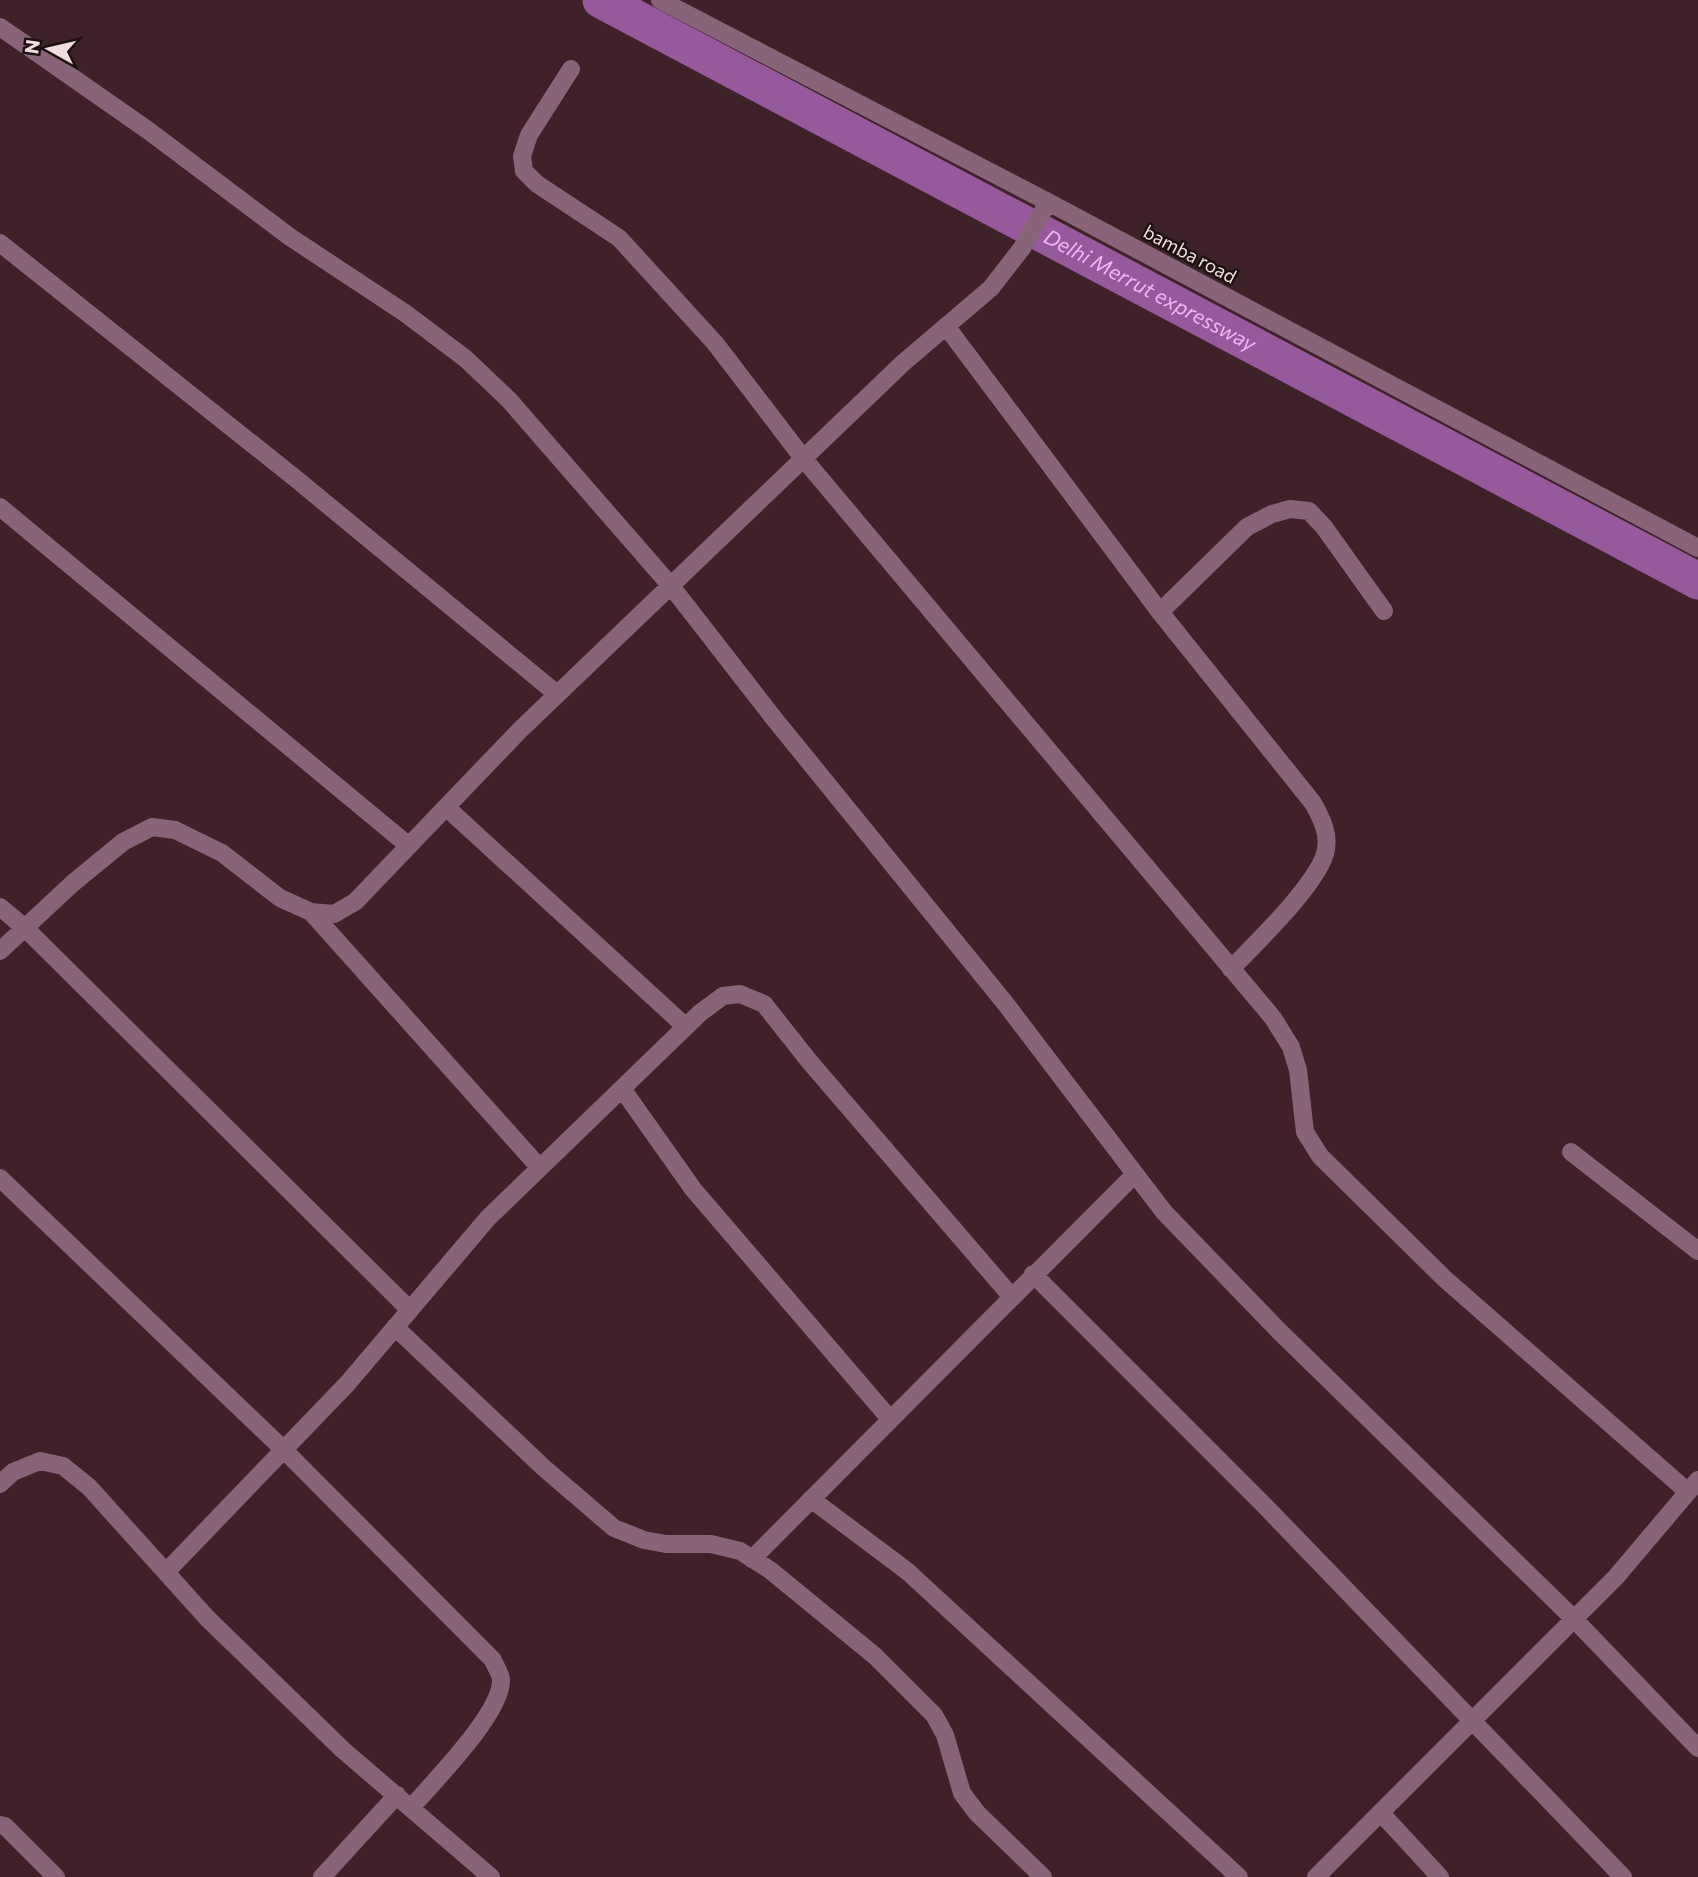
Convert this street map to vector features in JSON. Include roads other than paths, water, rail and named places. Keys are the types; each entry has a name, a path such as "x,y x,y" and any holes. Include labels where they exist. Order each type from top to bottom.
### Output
{"street":[{"name":"bamba road","path":"660,0 1044,208 1698,548"},
{"path":"0,27 138,124 290,237 405,313 466,359 509,400 671,586 772,716 1005,1003 1164,1212 1279,1331 1574,1619 1698,1748"},
{"path":"571,69 529,135 522,156 524,171 537,184 619,237 715,343 803,458 1273,1018 1291,1047 1298,1070 1305,1132 1320,1156 1445,1279 1695,1484 1616,1577 1316,1877"},
{"path":"0,951 73,883 123,842 152,827 175,830 222,853 280,898 311,912 334,914 355,902 558,694 903,363 991,288 1023,248 1044,208"},
{"path":"0,243 295,478 558,694"},
{"path":"946,326 1160,612 1313,803 1325,828 1326,851 1308,885 1231,969"},
{"path":"0,507 409,846"},
{"path":"1160,612 1247,527 1272,514 1290,509 1309,511 1324,527 1384,611"},
{"path":"446,807 687,1027"},
{"path":"0,907 25,928 410,1310"},
{"path":"311,912 541,1168"},
{"path":"166,1573 346,1384 488,1218 687,1027 723,996 740,994 764,1004 809,1061 1011,1296"},
{"path":"623,1090 693,1189 890,1419"},
{"path":"1571,1152 1698,1251"},
{"path":"752,1559 1135,1174"},
{"path":"0,1178 284,1450 493,1660 501,1679 496,1700 479,1728 411,1808"},
{"path":"1033,1274 1265,1506 1623,1877"},
{"path":"395,1327 544,1468 614,1528 644,1540 666,1544 711,1544 740,1551 770,1570 875,1656 934,1715 945,1735 961,1793 977,1813 1043,1877"},
{"path":"0,1484 13,1472 40,1461 63,1466 89,1487 208,1619 343,1750 491,1877"},
{"path":"811,1499 907,1571 1240,1877"},
{"path":"322,1877 397,1795"},
{"path":"1381,1813 1440,1877"},
{"path":"0,1825 5,1826 56,1877"}],"waterway":[{"name":"Delhi Merrut expressway","path":"601,0 1698,581"}]}
